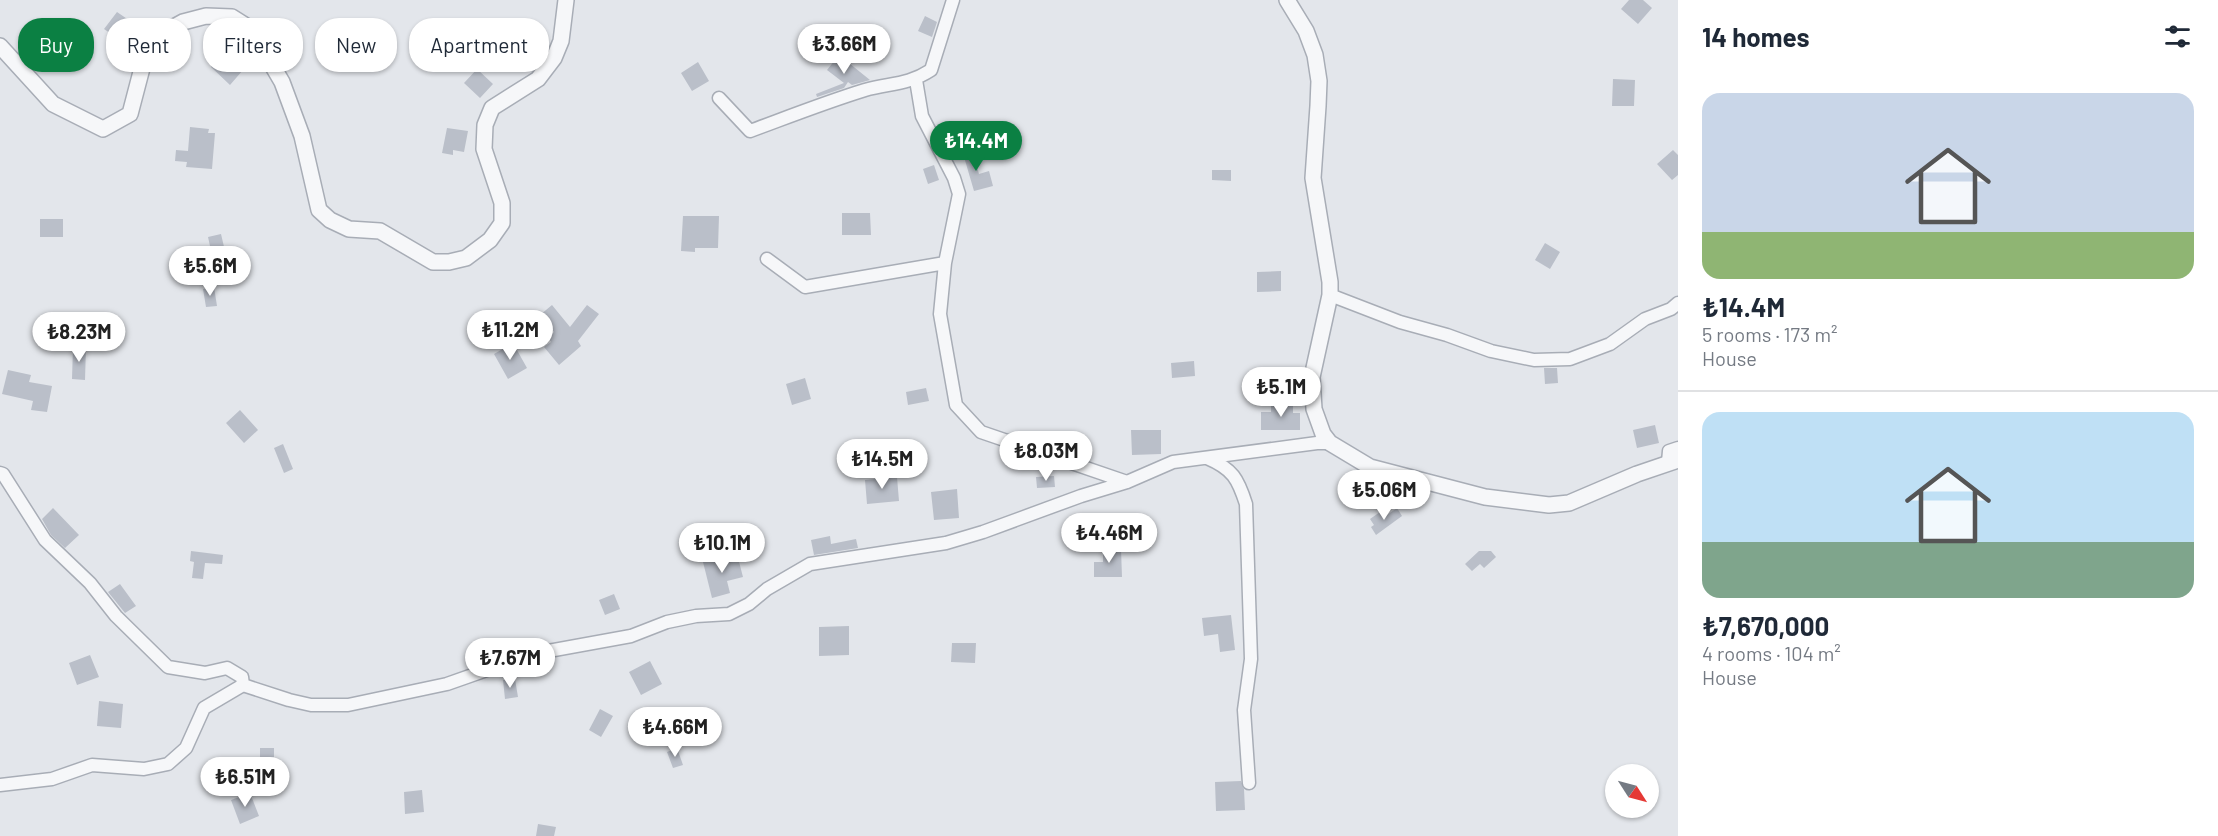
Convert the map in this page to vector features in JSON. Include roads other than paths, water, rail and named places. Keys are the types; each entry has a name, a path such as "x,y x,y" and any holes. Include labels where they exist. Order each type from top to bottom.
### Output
{"street":[{"path":"0,46 53,105 103,129 130,114 147,49 161,34 183,22 206,16 232,17 251,29 282,82 302,136 319,210 330,220 349,229 380,231 433,262 449,262 466,258 489,240 502,223 502,203 484,149 485,126 492,108 538,79 554,58 561,41 566,0"},
{"path":"719,98 750,131 871,88 916,80 931,70 953,0"},
{"path":"1287,0 1306,31 1315,55 1319,81 1313,178 1326,249 1330,295 1312,377 1312,393 1314,409 1323,434 1330,443 1370,466 1485,497 1549,505 1569,503 1673,461 1669,451 1678,448"},
{"path":"916,80 922,116 954,178 959,194 945,263 940,314 956,405 981,432 1127,482"},
{"path":"767,259 806,287 945,263"},
{"path":"1330,295 1400,322 1447,335 1491,351 1534,360 1570,358 1610,344 1645,319 1671,309 1678,303"},
{"path":"0,785 52,779 92,765 144,769 168,764 186,748 204,708 243,685 311,705 348,705 447,684 532,654 631,636 667,622 696,616 729,614 749,604 767,589 810,564 946,543 1127,482 1173,462 1330,443"},
{"path":"1206,458 1229,470 1239,482 1246,504 1251,659 1244,710 1249,783"},
{"path":"0,473 3,474 45,540 90,583 116,616 168,667 205,673 227,668 242,677 243,685"}]}
